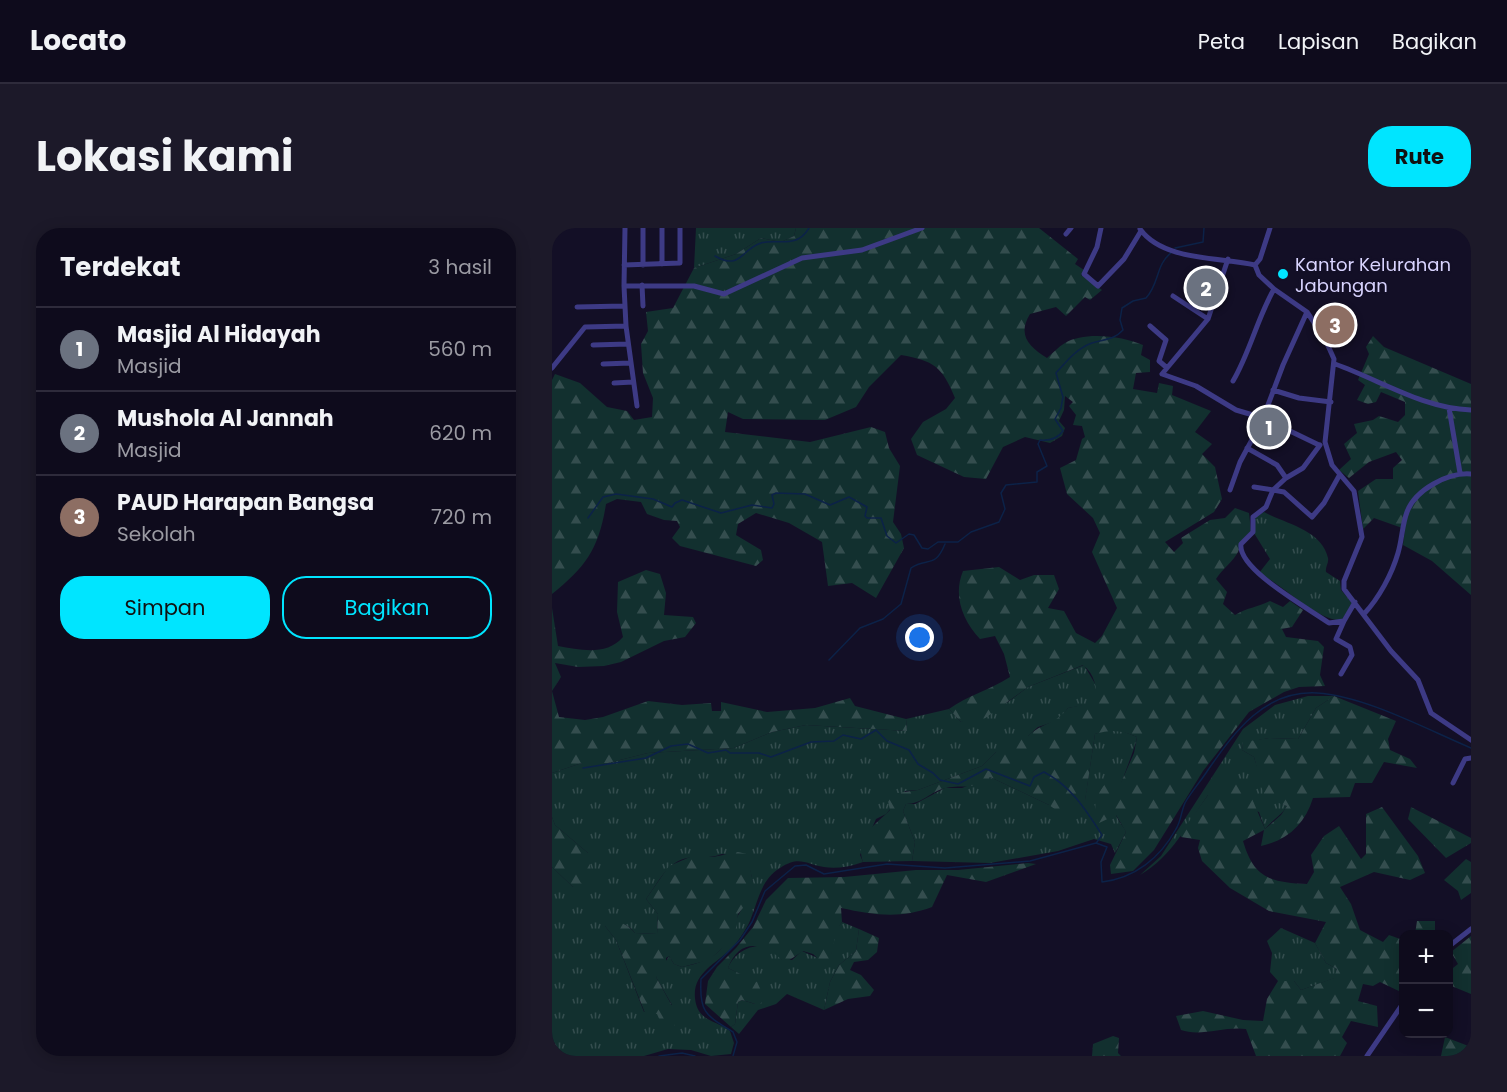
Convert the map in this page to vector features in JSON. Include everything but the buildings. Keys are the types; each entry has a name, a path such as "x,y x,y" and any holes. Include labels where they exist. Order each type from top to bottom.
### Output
{"street":[{"path":"625,228 624,306 637,406"},
{"path":"643,228 643,265"},
{"path":"662,228 662,264"},
{"path":"624,265 680,263 680,228"},
{"path":"624,286 694,286 724,294 802,258 862,250 922,228"},
{"path":"1066,234 1071,228"},
{"path":"1101,228 1096,247 1084,274 1098,286 1124,259 1141,229 1152,244 1170,251 1255,265"},
{"path":"1255,265 1260,259 1270,228"},
{"path":"1228,259 1208,319 1166,367 1163,376 1196,386 1236,410 1263,418 1322,443 1339,476 1354,491 1362,534 1360,545 1344,581 1346,592 1391,651 1418,680 1424,702 1431,712 1471,740"},
{"path":"1255,265 1259,275 1274,289 1307,312 1325,339 1335,364 1331,402 1322,443 1303,468 1286,478 1273,490 1266,507 1253,517 1253,532 1240,545 1242,556 1256,573 1329,623 1344,621"},
{"path":"642,285 643,306"},
{"path":"1233,381 1274,289"},
{"path":"1173,296 1208,319"},
{"path":"577,307 624,306"},
{"path":"1230,490 1307,312"},
{"path":"552,368 585,327 626,326"},
{"path":"1150,326 1166,340 1159,361 1166,367"},
{"path":"593,345 628,344"},
{"path":"603,364 630,363"},
{"path":"1335,364 1424,401 1449,408 1471,410"},
{"path":"614,383 633,382"},
{"path":"1273,390 1299,398 1331,402"},
{"path":"1449,408 1460,473"},
{"path":"1247,448 1277,465 1286,478"},
{"path":"1364,614 1376,600 1394,564 1411,506 1435,484 1460,473 1471,474"},
{"path":"1254,487 1284,492 1312,517 1324,503 1339,476"},
{"path":"1341,674 1352,655 1350,647 1336,639 1354,602"},
{"path":"1453,783 1465,759 1471,758"},
{"path":"1453,944 1471,929"},
{"path":"1367,1056 1399,1009"}],"green space":[{"path":"696,228 796,228 794,236 781,242 761,238 736,254 694,268"},
{"path":"796,228 1039,228 1078,259 1075,264 1084,270 1081,275 1102,290 1090,300 1085,297 1066,316 1056,307 1030,314 1026,321 1025,334 1030,345 1047,358 1065,343 1082,337 1115,337 1135,342 1143,345 1141,355 1150,360 1150,372 1136,373 1133,389 1157,393 1159,383 1173,386 1172,395 1211,411 1195,432 1212,444 1202,454 1215,467 1222,499 1214,512 1165,542 1174,552 1183,543 1181,538 1210,520 1225,518 1235,508 1249,513 1251,531 1244,539 1236,556 1216,579 1227,592 1223,604 1235,615 1270,601 1283,607 1290,601 1303,610 1292,627 1282,629 1286,637 1318,641 1324,647 1320,675 1325,686 1299,687 1284,692 1249,712 1203,771 1154,850 1133,871 1111,874 1110,865 1126,832 1116,815 1099,823 1095,806 1107,782 1120,785 1134,753 1137,737 1116,731 1095,734 1085,801 1066,817 1049,805 990,777 979,784 946,788 917,802 906,804 903,811 915,842 912,861 863,862 861,853 861,845 868,832 890,810 888,801 891,794 918,790 982,766 996,752 1000,735 1028,736 1058,718 1068,708 1097,702 1093,677 1083,665 1028,687 984,719 961,722 949,709 1010,677 1004,654 995,636 980,639 964,615 959,598 963,571 999,567 1020,580 1034,575 1054,575 1059,589 1048,608 1064,611 1076,633 1095,643 1102,636 1117,608 1092,552 1100,533 1093,518 1067,494 1060,468 1076,460 1082,439 1085,437 1082,426 1073,425 1076,415 1069,406 1073,402 1065,396 1064,410 1059,421 1065,428 1062,436 1050,443 1025,437 1003,447 986,479 964,477 917,455 911,439 923,422 946,409 955,398 946,379 936,367 912,357 901,355 869,387 856,407 825,420 743,419 728,412 725,432 810,442 871,427 885,432 889,448 900,466 893,522 901,534 904,548 876,598 852,583 828,586 822,542 789,523 756,513 738,524 736,535 761,550 763,560 756,566 680,546 672,538 680,527 677,521 664,520 647,514 641,502 617,499 606,504 595,545 589,555 574,575 552,594 552,380 555,374 580,383 607,407 627,411 634,420 652,417 653,398 643,373 641,344 648,331 646,312 673,308 694,268 736,254 761,238 781,242 794,236"},
{"path":"1373,336 1384,347 1471,384 1471,595 1432,561 1403,545 1405,529 1374,518 1363,529 1358,491 1376,479 1393,479 1393,468 1402,460 1396,452 1369,462 1349,478 1339,470 1351,459 1344,444 1357,433 1354,424 1373,420 1379,416 1398,422 1405,415 1405,402 1381,392 1376,402 1368,404 1357,400 1365,385 1358,380 1369,354 1366,347"},
{"path":"1264,512 1302,529 1319,541 1328,560 1326,572 1340,581 1341,590 1352,603 1342,620 1322,615 1259,573 1270,559 1254,533 1254,518"},
{"path":"646,570 660,574 666,593 664,615 693,617 696,623 685,637 664,641 621,662 604,666 578,667 555,663 561,677 552,691 552,608 558,646 593,650 609,647 623,637 617,612 618,582"},
{"path":"1084,665 1097,687 1097,703 1068,708 1059,720 1038,727 1028,736 996,752 982,766 918,790 905,791 886,814 876,819 860,855 863,862 833,868 798,861 792,862 780,868 768,879 741,937 731,949 704,972 696,985 698,1010 706,1018 730,1031 734,1043 731,1054 711,1056 691,1050 668,1049 644,1056 552,1056 552,867 573,887 588,853 555,825 552,817 552,773 582,763 608,763 648,753 734,748 772,732 806,725 907,731 906,719 949,709 961,722 1008,702 1028,687","holes":["722,854 746,858 752,876 751,893 726,944 708,959 682,967 674,964 669,956 656,977 672,1005 644,1012 616,940 605,926 622,924 635,933 657,934 658,914 646,899 671,866 685,858 712,857"]},
{"path":"552,691 559,717 585,720 603,717 648,701 682,705 711,703 712,711 721,711 721,702 767,712 815,708 850,698 855,706 906,719 907,731 806,725 772,732 734,748 648,753 608,763 582,763 552,773"},
{"path":"1308,696 1334,696 1316,708 1298,739 1269,738 1243,743 1242,750 1254,757 1261,778 1269,792 1280,803 1287,806 1282,813 1265,829 1259,812 1208,795 1162,859 1140,875 1161,856 1243,729 1275,705"},
{"path":"1334,696 1396,721 1388,739 1390,750 1410,759 1417,768 1384,762 1372,783 1355,783 1350,797 1313,798 1300,823 1279,840 1261,846 1264,830 1243,841 1247,854 1259,871 1274,880 1307,884 1314,872 1311,855 1324,836 1339,826 1361,859 1366,854 1366,814 1382,807 1418,856 1425,873 1410,880 1374,872 1340,887 1351,904 1360,930 1383,942 1389,935 1399,939 1399,991 1380,982 1373,986 1363,984 1358,1001 1377,1006 1378,1027 1351,1021 1342,1037 1347,1043 1340,1056 1256,1056 1246,1029 1189,1032 1181,1030 1176,1016 1203,1011 1243,1020 1263,1021 1267,999 1278,981 1294,981 1301,990 1334,978 1337,969 1326,963 1315,943 1326,922 1269,911 1230,888 1202,861 1198,848 1200,840 1181,837 1180,834 1208,795 1234,775 1247,787 1265,829 1281,815 1287,806 1269,798 1265,793 1254,757 1242,750 1243,742 1269,738 1298,739 1316,708"},
{"path":"1107,730 1122,731 1137,737 1117,798 1116,815 1126,832 1115,853 1111,844 1094,839 1058,851 990,863 912,861 915,842 903,811 906,804 915,804 945,788 962,788 990,777 1049,805 1085,800 1095,734"},
{"path":"1411,807 1471,838 1471,843 1446,858 1408,819"},
{"path":"552,817 555,825 588,853 592,878 573,887 552,867"},
{"path":"738,852 747,854 754,887 747,903 738,914 736,928 726,945 709,960 682,967 674,964 669,956 666,958 666,971 656,977 676,1013 677,1021 674,1026 661,1023 657,1014 645,1013 616,940 605,926 607,922 619,922 635,933 657,934 658,914 646,899 669,866 690,857 713,857"},
{"path":"1466,859 1471,862 1471,893 1461,900 1458,891 1444,880"},
{"path":"1036,864 986,882 947,875 932,907 920,911 887,915 841,908 842,922 836,933 831,956 826,966 813,954 803,951 785,963 762,947 746,947 733,958 728,968 757,982 765,999 759,1005 742,1000 738,1002 735,1024 731,1027 705,1004 708,981 717,967 753,927 766,900 788,878 844,877 916,870 958,870"},
{"path":"1417,921 1435,921 1435,930 1416,930"},
{"path":"842,922 859,929 856,951 839,965 830,982 824,1010 787,994 776,1004 758,1010 739,1034 731,1027 735,1024 738,1002 742,1000 755,1004 740,974 728,968 738,954 746,949 762,946 769,948 782,960 792,960 802,951 820,959 831,954 835,931"},
{"path":"1281,928 1315,943 1326,963 1337,969 1335,978 1301,990 1294,981 1278,981 1270,972 1272,953 1267,941"},
{"path":"859,929 879,938 877,952 868,960 854,962 850,970 861,975 874,990 870,996 848,999 824,1010 830,982 839,965 856,951"},
{"path":"1471,936 1471,994 1453,987 1453,968 1458,964 1453,950"},
{"path":"1113,1036 1119,1038 1118,1053 1121,1056 1092,1056 1093,1044"},
{"path":"1445,1038 1471,1047 1471,1056 1441,1056"}],"waterway":[{"path":"715,256 724,260 736,260 761,243 798,239 809,228"},
{"path":"1175,248 1203,242 1204,228"},
{"path":"588,518 603,497 616,494 653,499 672,507 682,500 721,513 752,505 772,508 774,504 772,495 776,493 805,494 830,505 849,497 867,507 865,516 867,518 881,518 887,536 896,543 909,534 914,535 922,548 928,549 938,542 958,542 971,532 999,522 1005,509 1001,493 1006,485 1037,482 1037,472 1047,466 1038,444 1040,440 1059,436 1063,431 1055,419 1061,408 1063,397 1056,373 1081,348 1112,337 1123,330 1120,320 1122,308 1133,301 1146,298 1154,286 1160,268 1172,252"},
{"path":"829,660 860,628 883,619 901,604 911,568 934,560 945,544"},
{"path":"733,1056 737,1042 733,1032 706,1012 701,999 701,979 740,940 752,922 765,891 795,866 806,865 824,874 887,864 945,868 1030,861 1096,843 1107,847 1101,862 1102,882 1114,880 1136,871 1162,849 1178,826 1187,799 1218,755 1241,728 1267,706 1282,698 1298,694 1317,693 1355,700 1395,714 1471,748"},
{"path":"583,768 646,758 671,746 688,744 708,753 726,750 730,753 759,753 771,757 811,742 834,741 843,735 861,739 876,730 887,741 909,750 918,764 940,780 958,784 986,769 1030,786 1034,777 1044,772 1070,791 1084,808 1102,835 1097,842"},
{"path":"659,1056 682,1053 695,1056"}],"place":[{"name":"Kantor Kelurahan Jabungan","path":"1283,274"},
{"name":"Mushola Al Jannah","path":"1206,288"},
{"name":"PAUD Harapan Bangsa","path":"1335,325"},
{"name":"Masjid Al Hidayah","path":"1269,427"}]}
